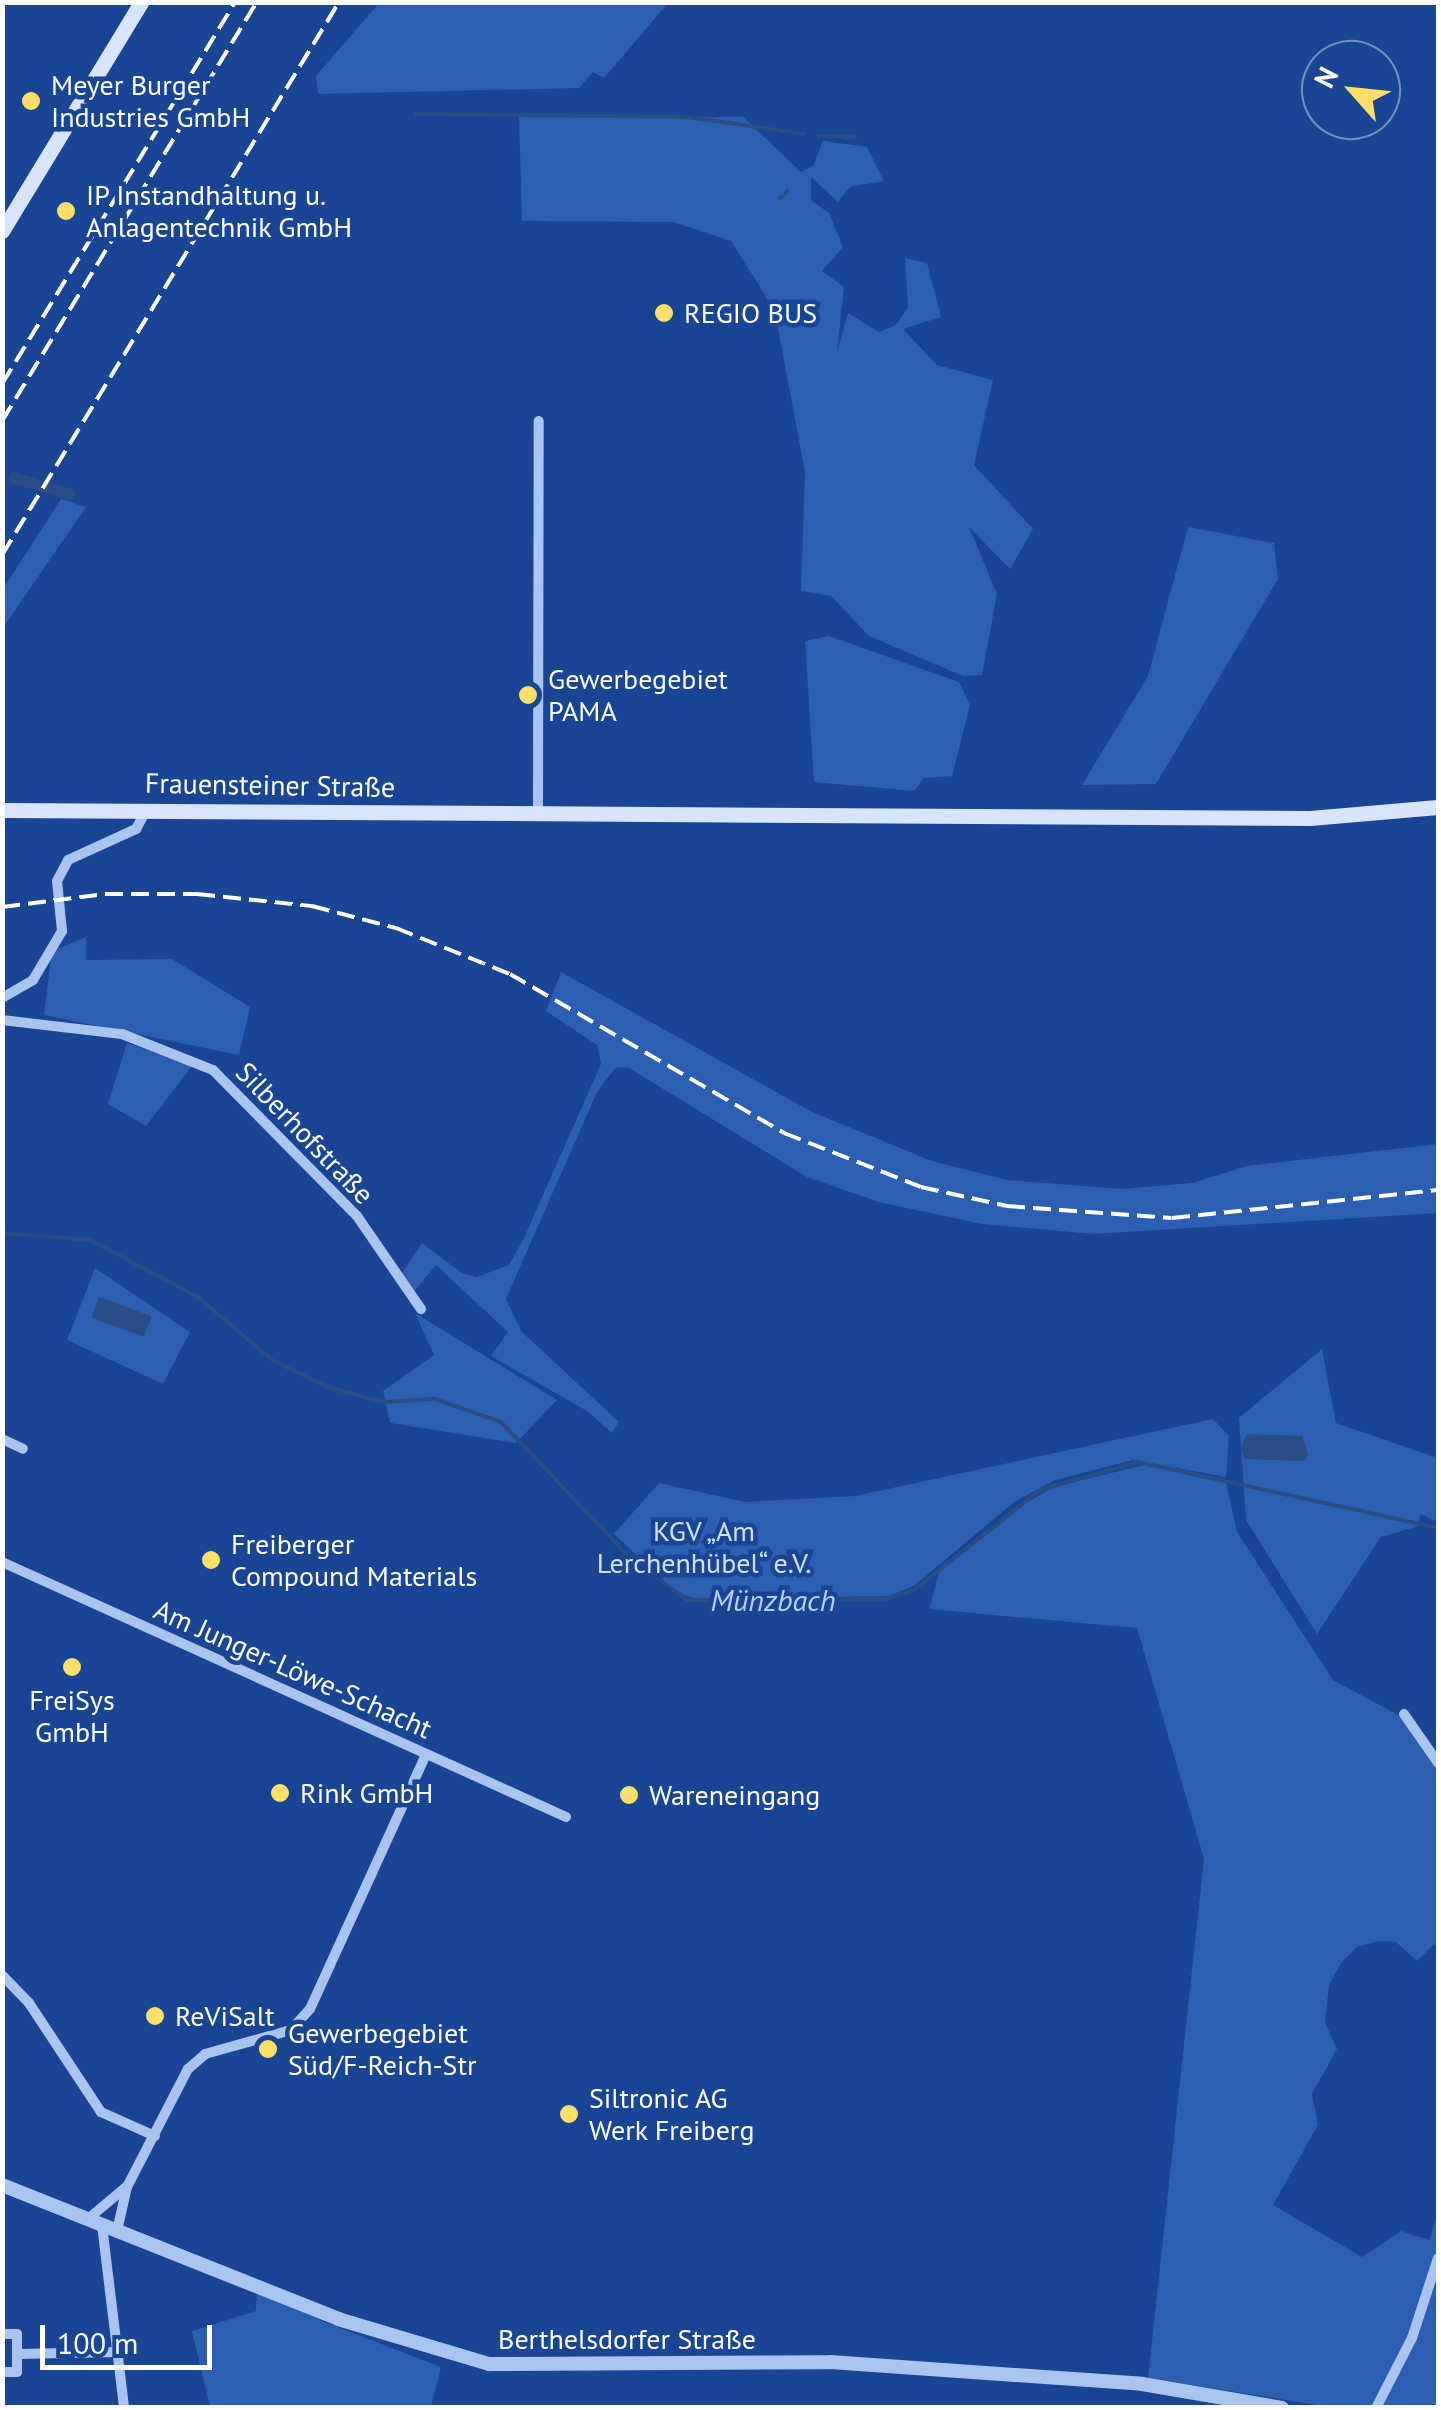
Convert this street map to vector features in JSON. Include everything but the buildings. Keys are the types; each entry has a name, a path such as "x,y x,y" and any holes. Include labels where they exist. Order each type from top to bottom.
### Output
{"main road":[{"path":"2,231 141,2"},
{"name":"Frauensteiner Straße","path":"2,810 1310,818 1438,807"}],"street":[{"path":"538,812 539,420"},
{"path":"2,998 33,980 62,932 57,881 68,860 136,829 147,809"},
{"name":"Silberhofstraße","path":"2,1020 122,1034 213,1070 357,1216 421,1309"},
{"path":"2,1439 23,1448"},
{"name":"Am Junger-Löwe-Schacht","path":"2,1562 566,1816"},
{"path":"1404,1714 1438,1762"},
{"path":"124,2408 102,2225 155,2136 188,2069 205,2054 291,2030 310,2009 426,1754"},
{"path":"2,1975 29,2003 101,2112 155,2136"},
{"name":"Berthelsdorfer Straße","path":"2,2185 338,2319 489,2364 830,2362 1142,2384 1282,2408"},
{"path":"102,2225 127,2186"},
{"path":"1376,2408 1412,2338 1438,2258"},
{"path":"2,2334 16,2334 16,2372 2,2372"},
{"path":"16,2354 117,2352"}],"green space":[{"path":"379,2 668,3 604,78 593,72 579,88 318,94 316,76"},
{"path":"519,116 743,117 801,172 813,166 823,141 867,147 884,181 850,187 838,202 811,177 811,200 829,213 843,247 822,271 844,287 837,352 848,313 879,332 896,325 908,307 905,258 927,263 941,317 903,329 937,365 993,380 974,465 1033,529 1010,569 969,527 997,594 982,675 963,676 869,636 831,596 801,591 805,472 775,313 762,290 731,241 673,222 522,221"},
{"path":"61,499 86,507 3,628 3,589"},
{"path":"1188,527 1274,543 1278,579 1156,784 1082,785 1148,676"},
{"path":"829,636 959,682 970,705 952,776 924,778 914,791 814,782 805,641"},
{"path":"86,937 86,960 172,959 250,1007 239,1055 44,1015 52,951"},
{"path":"561,972 812,1112 932,1161 1007,1180 1123,1189 1192,1183 1247,1166 1438,1144 1438,1213 1093,1234 982,1224 879,1202 807,1177 629,1068 616,1067 597,1092 506,1299 522,1332 619,1422 612,1433 587,1411 491,1356 508,1332 436,1265 413,1293 401,1275 422,1243 462,1273 477,1277 509,1265 523,1240 601,1064 597,1045 546,1011"},
{"path":"127,1043 192,1066 146,1126 108,1104"},
{"path":"95,1268 190,1332 163,1384 67,1340"},
{"path":"415,1313 557,1400 516,1443 390,1423 383,1391 434,1355"},
{"path":"1322,1349 1336,1423 1438,1458 1438,1522 1420,1514 1419,1526 1381,1537 1317,1634 1246,1520 1239,1418"},
{"name":"KGV „Am Lerchenhübel“ e.V.","path":"1213,1419 1229,1436 1226,1477 1133,1460 1055,1480 1014,1502 914,1586 889,1596 695,1599 675,1591 614,1534 659,1483 745,1502 855,1496"},
{"path":"1149,1464 1226,1482 1237,1532 1333,1680 1402,1717 1438,1768 1438,1950 1434,1944 1417,1961 1396,1942 1378,1941 1357,1947 1341,1963 1329,1985 1325,2022 1337,2049 1312,2094 1318,2125 1273,2205 1362,2257 1401,2231 1429,2240 1438,2213 1438,2407 1329,2407 1148,2378 1204,1859 1137,1628 929,1609 940,1570 1017,1508 1056,1486"},
{"path":"257,2287 322,2321 441,2367 431,2407 210,2407 192,2331 256,2311"}],"shaded area":[{"path":"99,1297 152,1316 144,1337 91,1318"},
{"path":"1247,1434 1302,1436 1308,1454 1304,1461 1245,1459 1240,1448"}],"waterway":[{"path":"416,114 688,117 804,134"},
{"path":"818,136 855,137"},
{"path":"14,478 69,494"},
{"name":"Münzbach","path":"2,1233 90,1240 198,1297 272,1360 327,1387 384,1402 435,1399 501,1422 630,1558 687,1600 886,1599 914,1590 1040,1490 1138,1462 1438,1528"}],"railway":[{"path":"2,384 235,2"},
{"path":"2,421 257,2"},
{"path":"2,555 339,2"},
{"path":"2,907 105,894 197,894 312,906 396,928 510,974 784,1133 921,1187 1007,1206 1172,1218 1438,1190"}],"place":[{"name":"Meyer Burger Industries GmbH","path":"31,101"},
{"name":"IP Instandhaltung u. Anlagentechnik GmbH","path":"66,211"},
{"name":"REGIO BUS","path":"664,313"},
{"name":"Gewerbegebiet PAMA","path":"528,695"},
{"name":"Freiberger Compound Materials","path":"211,1560"},
{"name":"FreiSys GmbH","path":"72,1667"},
{"name":"Rink GmbH","path":"280,1793"},
{"name":"Wareneingang","path":"629,1795"},
{"name":"ReViSalt","path":"155,2016"},
{"name":"Gewerbegebiet Süd/F-Reich-Str","path":"268,2049"},
{"name":"Siltronic AG Werk Freiberg","path":"569,2114"}]}
